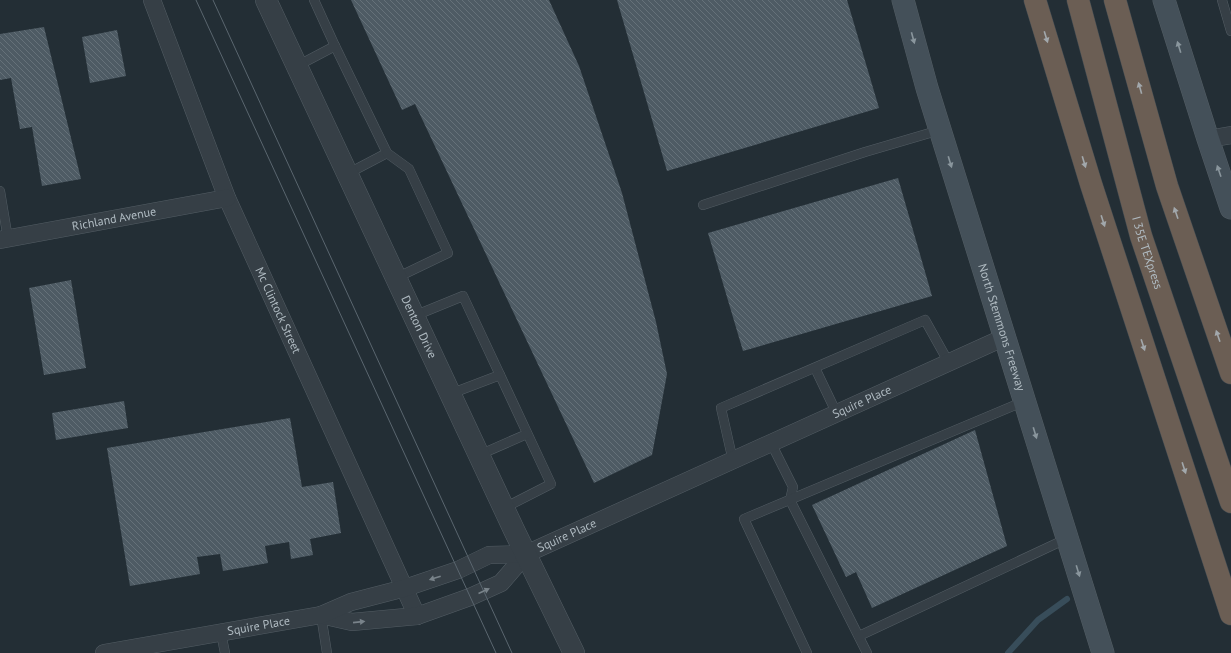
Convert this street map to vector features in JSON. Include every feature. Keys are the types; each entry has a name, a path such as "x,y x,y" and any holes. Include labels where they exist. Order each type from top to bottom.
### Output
{"highway":[{"path":"1035,0 1091,184 1231,614"},
{"name":"I 35E TEXpress","path":"1078,0 1141,236 1231,502"},
{"path":"1115,0 1168,186 1231,373"}],"main road":[{"name":"North Stemmons Freeway","path":"903,0 927,88 1103,653"},
{"path":"1164,0 1231,208"}],"street":[{"name":"Mc Clintock Street","path":"152,0 227,198 417,616"},
{"name":"Denton Drive","path":"266,0 450,394 574,653"},
{"path":"1208,139 1231,135"},
{"name":"Richland Avenue","path":"4,239 227,198"},
{"name":"Squire Place","path":"104,653 166,648 221,633 321,615 351,602 405,588 458,570 489,555 526,554 1005,337"},
{"path":"321,615 352,622 417,616 470,597 501,583 526,554"}],"lane":[{"path":"314,0 387,153 409,169 448,253 396,278"},
{"path":"1222,0 1231,30"},
{"path":"297,66 336,46"},
{"path":"703,205 940,130"},
{"path":"347,174 387,153"},
{"path":"0,191 4,239"},
{"path":"414,316 463,296 551,484 504,508"},
{"path":"733,461 721,408 924,320 949,363"},
{"path":"815,368 837,414"},
{"path":"450,394 500,375"},
{"path":"807,653 744,519 1025,401"},
{"path":"479,455 527,434"},
{"path":"772,443 793,487 790,500 867,653"},
{"path":"859,636 1068,538"},
{"path":"321,615 328,653"},
{"path":"221,633 225,653"}],"building":[{"path":"351,0 549,0 579,66 622,193 656,322 667,374 652,455 594,483 415,104 402,110"},
{"path":"617,0 847,0 879,108 667,171"},
{"path":"44,27 81,179 42,186 32,127 20,129 11,78 0,80 0,34"},
{"path":"117,30 126,76 90,83 82,37"},
{"path":"898,178 932,296 743,351 708,233"},
{"path":"71,280 86,368 44,375 29,288"},
{"path":"124,401 128,428 56,440 52,413"},
{"path":"290,418 302,487 333,482 341,533 310,539 313,555 291,559 289,542 265,546 268,563 223,571 220,554 197,557 200,574 130,586 107,448"},
{"path":"975,430 1007,546 872,608 856,572 846,577 812,505"}],"waterway":[{"path":"1008,653 1038,620 1067,599"}],"tram line":[{"path":"196,0 496,653"},
{"path":"213,0 512,653"}]}
